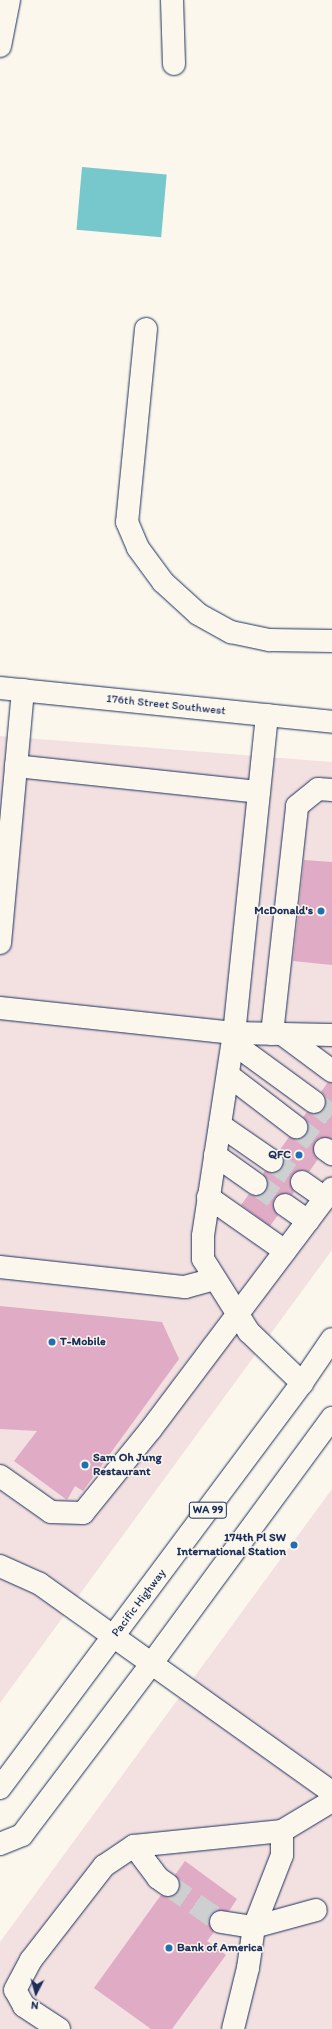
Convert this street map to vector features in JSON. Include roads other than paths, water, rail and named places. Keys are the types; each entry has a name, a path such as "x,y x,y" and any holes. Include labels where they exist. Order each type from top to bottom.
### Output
{"main road":[{"path":"0,46 9,0"},
{"path":"172,0 174,64"},
{"path":"146,330 127,522 138,548 164,582 198,614 230,632 270,640 332,641"},
{"name":"176th Street Southwest","path":"0,688 332,722"},
{"path":"0,943 22,690"},
{"path":"267,715 234,1038 208,1197 203,1236 203,1259 214,1279 249,1332 302,1383"},
{"path":"16,766 259,792"},
{"path":"277,1034 297,806 318,789 332,790"},
{"path":"0,1008 234,1038 277,1034 332,1036"},
{"path":"277,1034 332,1071"},
{"path":"234,1038 314,1102"},
{"path":"228,1075 296,1127"},
{"path":"220,1125 272,1161"},
{"path":"215,1155 256,1184"},
{"path":"0,1476 51,1512 84,1513 238,1315 328,1194 302,1182"},
{"path":"208,1197 285,1252"},
{"path":"285,1205 308,1221"},
{"path":"0,1267 184,1287 214,1279"},
{"name":"Pacific Highway","path":"0,1788 302,1383 332,1339"},
{"path":"0,1844 22,1835 152,1663 332,1418"},
{"path":"0,1566 40,1584 332,1792"},
{"path":"59,2029 24,2006 15,1990 31,1960 104,1866 134,1846 282,1831 332,1801"},
{"path":"233,2029 248,1968 254,1927 282,1855 282,1831"},
{"path":"134,1846 158,1878 168,1885"},
{"path":"221,1922 254,1927 316,1910"}],"water":[{"path":"82,167 167,174 161,237 77,230"}],"tunnel":[{"path":"314,1102 332,1116"},
{"path":"296,1127 325,1149"},
{"path":"272,1161 302,1182"},
{"path":"256,1184 285,1205"},
{"path":"168,1885 221,1922"}],"place":[{"name":"McDonald's","path":"321,911"},
{"name":"QFC","path":"299,1155"},
{"name":"T-Mobile","path":"52,1342"},
{"name":"Sam Oh Jung Restaurant","path":"85,1465"},
{"name":"174th Pl SW International Station","path":"294,1545"},
{"name":"Bank of America","path":"169,1948"}]}
